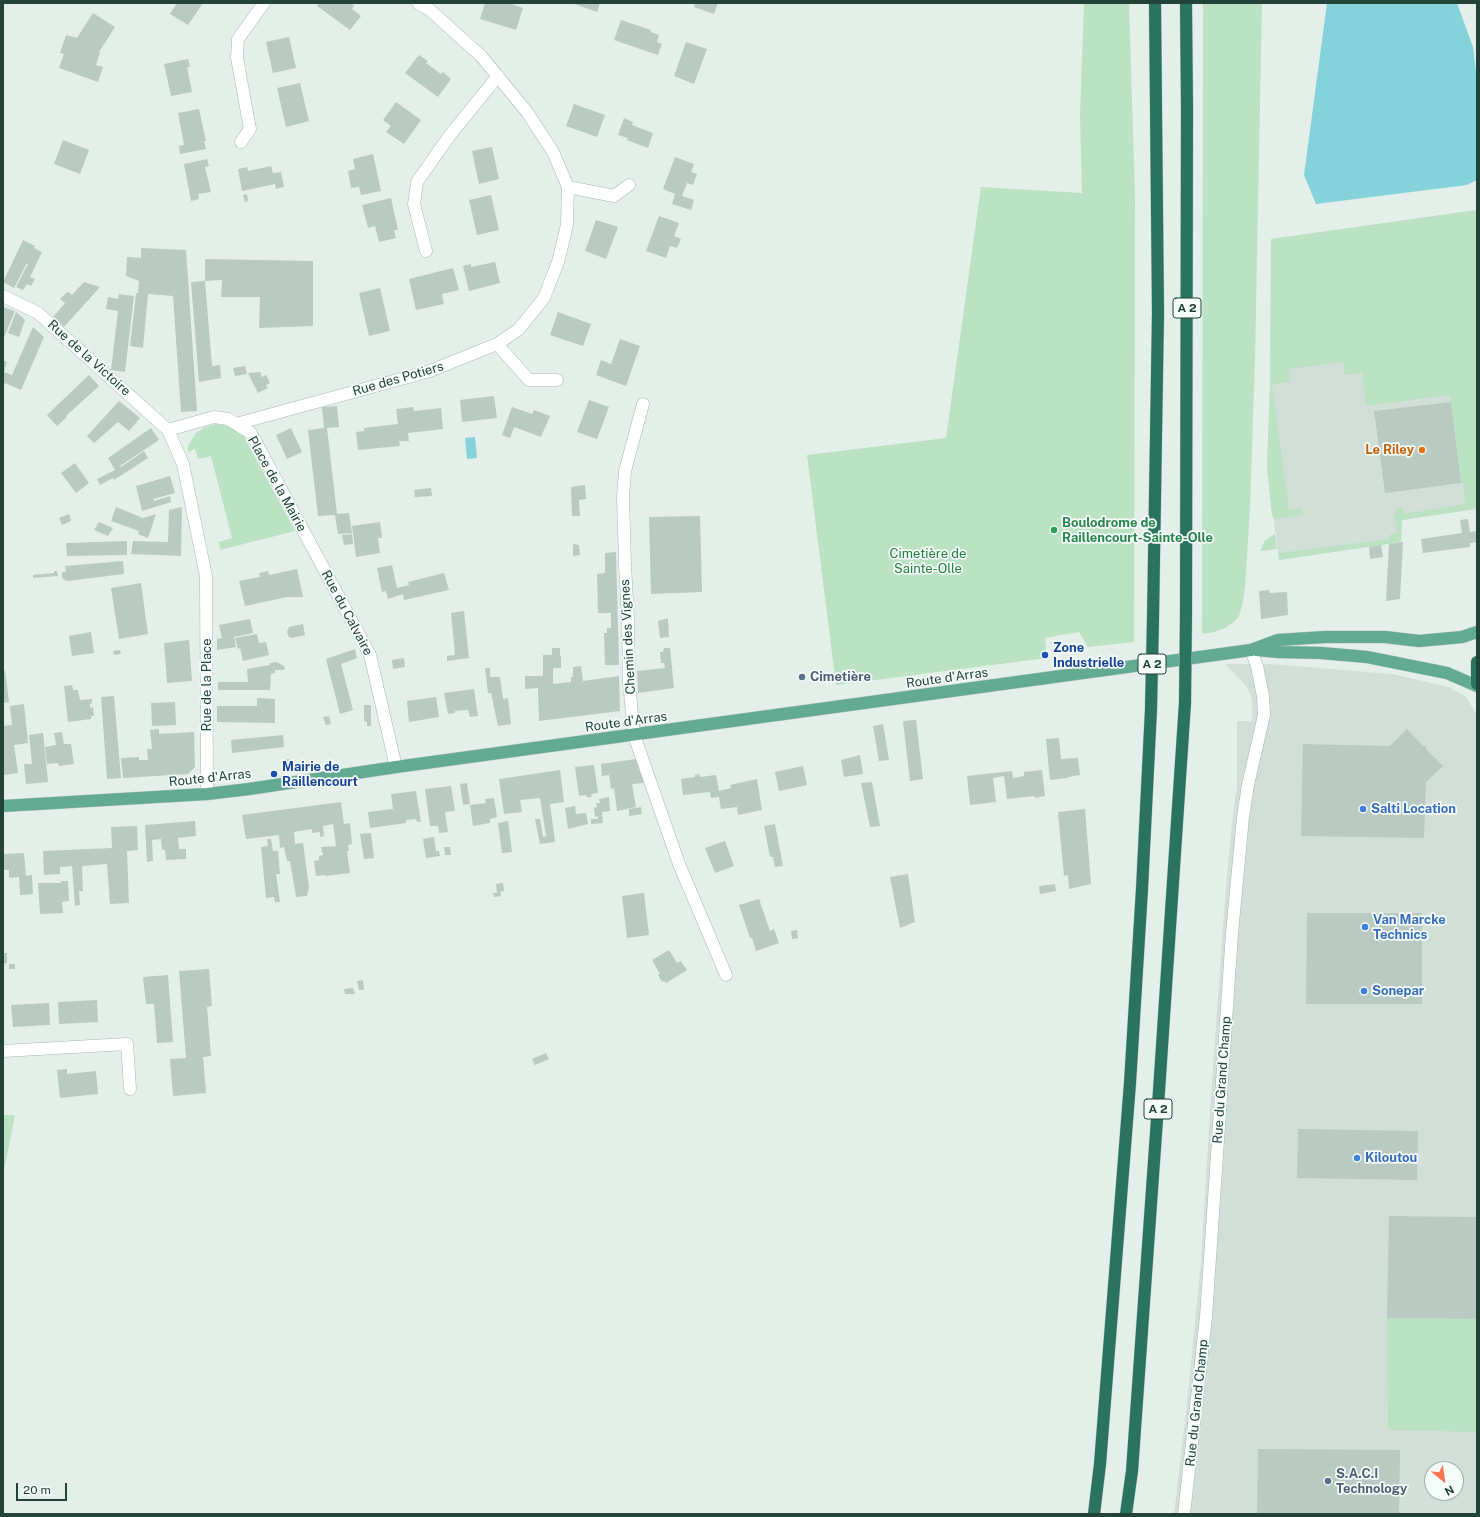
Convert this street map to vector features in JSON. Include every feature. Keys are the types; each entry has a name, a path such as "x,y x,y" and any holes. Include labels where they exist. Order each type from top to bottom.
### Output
{"highway":[{"name":"A 2","path":"1094,1514 1101,1456 1130,1083 1142,889 1150,709 1158,313 1155,3"},
{"name":"A 2","path":"1126,1514 1132,1471 1156,1147 1185,703 1186,3"},
{"path":"1477,662 1477,685"}],"main road":[{"path":"1251,650 1278,640 1325,637 1385,637 1419,641 1462,637 1477,632"},
{"name":"Route d'Arras","path":"3,806 207,794 1251,650"},
{"path":"1251,650 1322,653 1367,657 1447,674 1477,685"}],"street":[{"path":"241,142 250,129 237,58 238,40 264,3"},
{"name":"Rue des Potiers","path":"236,424 430,371 497,344 518,330 544,298 558,262 567,225 568,187 553,152 527,112 498,76 481,56 430,10 418,3"},
{"path":"426,251 414,204 417,182 450,135 498,76"},
{"path":"568,187 614,196 629,185"},
{"name":"Rue de la Victoire","path":"3,296 38,313 168,430"},
{"path":"497,344 529,380 557,380"},
{"name":"Chemin des Vignes","path":"642,404 625,471 623,497 629,682 634,735 679,864 726,976"},
{"name":"Place de la Mairie","path":"168,430 214,417 228,419 251,433 316,555"},
{"name":"Rue de la Place","path":"168,430 183,464 206,576 207,794"},
{"name":"Rue du Calvaire","path":"316,555 370,655 396,767"},
{"name":"Rue du Grand Champ","path":"1184,1514 1206,1317 1232,933 1242,830 1248,785 1264,714 1263,696 1257,666 1251,650"},
{"path":"3,1051 127,1044 130,1089"}],"shaded area":[{"path":"1477,210 1476,509 1402,520 1401,542 1279,560 1267,469 1270,385 1271,239"},
{"path":"1225,664 1272,664 1392,674 1449,687 1466,697 1477,715 1477,1514 1174,1514 1186,1414 1201,1261 1225,898 1237,787 1237,721 1252,721 1252,699 1246,686"}],"green space":[{"name":"Cimetière de Sainte-Olle","path":"1084,3 1129,3 1135,195 1134,642 1088,647 1079,632 1045,638 1047,658 836,685 807,455 946,438 981,187 1082,193 1080,115"},
{"path":"1203,3 1262,3 1255,359 1250,508 1245,588 1239,616 1235,621 1225,628 1202,634"},
{"path":"1477,210 1476,509 1402,520 1401,542 1279,560 1278,553 1390,539 1390,534 1397,533 1394,512 1398,508 1402,507 1403,514 1466,504 1463,483 1461,483 1450,395 1366,406 1362,373 1345,375 1343,362 1289,369 1290,382 1272,385 1289,510 1302,508 1303,515 1275,519 1272,516 1267,469 1270,385 1271,239"},
{"path":"216,424 230,426 242,433 295,531 220,550 219,542 232,538 211,456 198,459 195,449 188,452 188,446 195,434 205,427"},
{"path":"1275,534 1277,549 1260,551 1265,540"},
{"path":"3,1115 15,1115 3,1176"},
{"path":"1387,1318 1477,1319 1477,1432 1388,1430"}],"water":[{"path":"1327,3 1457,3 1473,47 1477,81 1477,180 1467,185 1316,204 1304,175"},
{"path":"475,437 477,458 467,459 465,438"}],"building":[{"path":"177,3 203,3 188,25 170,14"},
{"path":"319,3 351,3 354,6 352,9 361,16 350,30 317,6"},
{"path":"485,3 508,3 523,8 516,30 480,19"},
{"path":"572,3 600,3 597,12"},
{"path":"695,3 718,3 714,14 694,7"},
{"path":"93,13 115,27 99,52 96,65 103,67 98,82 59,68 64,54 60,53 66,35 77,38"},
{"path":"621,20 651,30 651,32 659,35 657,42 662,44 658,55 614,40"},
{"path":"289,37 296,68 273,73 266,42"},
{"path":"686,42 707,49 694,84 674,76"},
{"path":"419,55 428,61 426,63 441,74 443,72 451,79 438,97 405,73"},
{"path":"188,59 190,67 187,67 192,92 171,96 164,64"},
{"path":"300,83 309,121 286,127 277,88"},
{"path":"396,102 421,120 404,144 386,132 391,126 383,120"},
{"path":"574,104 605,115 597,137 566,126"},
{"path":"199,109 206,141 204,141 206,149 180,154 179,146 184,145 178,113"},
{"path":"624,118 633,122 632,125 653,133 648,148 627,140 628,138 618,135"},
{"path":"63,140 89,150 80,174 54,164"},
{"path":"492,147 499,179 479,184 472,151"},
{"path":"373,154 381,191 361,195 359,187 351,188 348,171 355,169 353,159"},
{"path":"675,157 694,164 691,172 697,174 693,185 687,183 682,196 694,200 691,210 672,204 675,194 663,189"},
{"path":"207,159 209,166 205,167 211,192 198,194 199,199 191,201 184,164"},
{"path":"271,166 273,173 281,172 284,187 276,189 275,184 242,191 238,169 247,167 248,171"},
{"path":"247,194 248,201 245,202 243,195"},
{"path":"491,195 499,230 477,235 469,200"},
{"path":"391,198 398,230 394,230 396,238 379,242 375,226 368,228 362,205"},
{"path":"659,216 679,223 674,236 681,239 677,248 670,246 666,258 646,251"},
{"path":"596,220 618,227 606,259 585,251"},
{"path":"23,240 35,246 34,248 42,252 30,277 35,279 31,286 27,284 23,290 16,287 28,264 27,263 14,288 3,282"},
{"path":"141,248 186,250 197,411 181,412 173,296 148,294 143,348 130,346 136,293 138,293 139,281 126,276 127,257 141,258"},
{"path":"205,259 313,261 313,326 259,328 260,297 221,297 222,280 205,281"},
{"path":"495,262 500,283 469,291 463,266 471,264 471,267"},
{"path":"453,268 459,290 442,294 444,304 416,310 409,279"},
{"path":"205,281 212,366 220,365 221,378 199,382 191,282"},
{"path":"84,282 100,287 64,327 53,317 65,303 60,299 69,292 72,295"},
{"path":"380,288 390,331 369,336 359,293"},
{"path":"119,294 134,296 125,372 111,370 118,311 106,309 108,297 118,299"},
{"path":"3,307 15,311 3,340"},
{"path":"16,312 25,320 19,337 8,333"},
{"path":"558,312 591,324 583,346 550,335"},
{"path":"33,327 44,337 21,390 5,383 3,388 3,360 7,362 4,372 12,375"},
{"path":"620,339 640,346 626,386 596,375 601,360 611,364"},
{"path":"245,366 247,374 235,376 233,368"},
{"path":"260,372 262,377 266,375 270,383 266,385 268,388 258,393 248,373"},
{"path":"89,375 99,386 57,426 47,415"},
{"path":"494,396 497,418 462,422 460,400"},
{"path":"589,400 609,407 597,439 577,432"},
{"path":"119,401 140,418 129,431 118,422 94,443 87,436"},
{"name":"Le Riley","path":"1451,402 1461,483 1385,493 1374,411"},
{"path":"337,406 339,427 327,428 337,514 349,513 352,533 338,534 335,515 318,516 308,430 324,428 322,407"},
{"path":"413,407 414,411 441,408 443,429 408,433 409,441 399,441 400,446 358,450 356,432 364,431 364,428 398,424 396,409"},
{"path":"512,407 532,414 534,410 550,416 541,437 514,427 510,438 502,435"},
{"path":"151,428 159,440 120,466 121,467 144,451 148,458 114,480 113,478 100,485 97,479 115,470 108,458"},
{"path":"291,428 302,452 287,459 276,435"},
{"path":"75,463 89,483 76,493 61,473"},
{"path":"170,476 175,493 153,499 154,501 170,496 171,502 142,511 136,486"},
{"path":"585,485 586,499 579,500 580,516 572,516 571,487"},
{"path":"431,488 432,496 415,497 414,490"},
{"path":"116,507 143,518 156,514 148,538 138,534 139,531 111,521"},
{"path":"182,507 181,556 131,554 133,541 168,542 169,510"},
{"path":"69,514 71,521 62,525 59,518"},
{"path":"700,516 702,592 651,594 649,517"},
{"path":"1468,519 1470,532 1477,531 1477,542 1470,543 1470,547 1423,553 1421,539 1462,533 1460,520"},
{"path":"99,522 113,528 108,536 94,530"},
{"path":"380,522 382,538 378,538 380,553 356,557 352,526"},
{"path":"352,534 353,544 344,545 342,535"},
{"path":"127,541 127,555 67,556 66,543"},
{"path":"1403,542 1400,599 1386,601 1389,544"},
{"path":"573,544 579,545 580,555 573,556"},
{"path":"1381,545 1383,557 1370,559 1369,547"},
{"path":"616,552 619,665 605,665 604,633 607,633 607,628 611,628 611,613 598,613 597,574 605,573 605,553"},
{"path":"123,561 124,574 67,581 62,578 62,572 66,572 65,566"},
{"path":"392,565 397,588 409,585 408,582 444,573 449,590 404,600 403,594 388,599 386,591 382,592 377,568"},
{"path":"297,569 303,597 287,597 245,606 239,581 260,577 259,573 268,571 269,575"},
{"path":"54,571 57,571 58,576 33,578 33,575 54,573"},
{"path":"141,583 148,634 119,639 111,588"},
{"path":"1269,590 1270,593 1287,592 1288,615 1261,619 1259,591"},
{"path":"464,611 469,658 447,661 447,656 455,655 451,613"},
{"path":"668,618 669,637 660,638 658,621"},
{"path":"250,619 253,633 234,637 236,647 217,650 217,639 222,638 219,625"},
{"path":"303,624 305,635 292,638 289,637 287,632 289,627"},
{"path":"91,632 94,653 72,656 69,636"},
{"path":"257,634 259,643 266,642 269,655 243,661 240,648 238,649 235,638"},
{"path":"189,640 192,681 167,683 164,643"},
{"path":"552,648 560,648 561,656 561,668 553,668 553,684 571,682 571,677 573,677 573,667 581,666 583,681 619,676 620,711 539,721 538,688 525,689 525,676 543,676 543,655 552,655"},
{"path":"664,648 670,648 674,688 638,693 637,671 665,668 664,663 661,663 660,652 663,652"},
{"path":"355,649 357,658 341,664 353,710 340,714 326,659"},
{"path":"120,650 121,654 114,655 113,651"},
{"path":"404,658 405,667 393,669 392,660"},
{"path":"277,662 285,667 284,670 275,670 275,673 271,674 270,690 218,690 218,682 248,682 247,669 270,665 270,663"},
{"path":"485,668 490,668 490,677 500,677 503,699 508,698 511,724 498,726 491,693 488,693"},
{"path":"5,670 9,702 3,703 3,671"},
{"path":"72,685 73,690 78,690 80,700 92,699 90,708 93,707 94,716 91,716 91,719 68,722 64,686"},
{"path":"474,689 478,716 470,717 468,710 455,711 455,713 448,714 444,693"},
{"path":"114,696 121,778 107,779 101,697"},
{"path":"436,697 439,717 409,722 407,701"},
{"path":"257,698 275,699 275,723 217,722 217,706 257,706"},
{"path":"175,702 176,725 152,726 151,703"},
{"path":"24,704 28,743 14,745 18,773 3,775 3,726 12,725 10,706"},
{"path":"364,705 371,705 371,726 367,726 367,722 364,721"},
{"path":"329,716 331,724 326,725 323,717"},
{"path":"916,720 923,779 910,781 903,721"},
{"path":"883,724 889,760 879,761 873,726"},
{"path":"159,729 159,734 194,732 195,767 188,774 123,778 121,758 139,757 139,760 148,760 147,749 152,749 150,730"},
{"name":"Salti Location","path":"1407,729 1423,746 1426,746 1426,749 1443,766 1426,782 1424,838 1301,836 1303,744 1390,746"},
{"path":"62,732 64,744 71,744 74,764 59,766 58,763 47,764 45,747 56,745 54,733"},
{"path":"43,733 48,782 26,784 24,764 32,764 29,735"},
{"path":"283,735 284,747 232,753 231,740"},
{"path":"1059,738 1061,759 1078,758 1080,775 1050,780 1046,739"},
{"path":"860,755 863,774 844,777 841,760"},
{"path":"284,759 292,759 293,763 285,764"},
{"path":"636,759 644,783 632,784 636,807 617,811 614,788 611,789 609,775 602,776 601,764"},
{"path":"594,765 598,793 591,794 592,797 587,797 586,795 579,796 575,767"},
{"path":"803,766 807,785 779,791 775,772"},
{"path":"560,770 564,802 550,804 555,842 540,844 535,819 540,819 543,837 546,836 540,798 520,800 522,812 504,814 499,779"},
{"path":"1042,770 1045,796 1035,798 1034,796 1007,799 1004,776 993,778 996,802 970,805 967,776 1012,771 1013,778 1024,776 1024,772"},
{"path":"699,774 700,777 716,775 719,791 731,788 730,785 757,779 762,810 738,815 737,807 721,809 719,797 711,798 710,792 683,795 681,779 695,777 695,775"},
{"path":"872,782 880,826 870,827 861,783"},
{"path":"467,783 470,804 463,805 460,784"},
{"path":"451,786 455,811 445,812 448,832 439,833 438,826 430,826 425,789"},
{"path":"416,791 421,822 417,822 416,819 406,820 406,823 370,828 368,812 393,809 391,794"},
{"path":"609,797 610,811 602,812 603,823 591,824 591,819 598,819 598,816 595,817 594,808 597,807 596,803 600,803 599,799"},
{"path":"494,798 497,817 490,819 490,823 473,826 470,805 486,803 485,799"},
{"path":"341,802 344,824 350,823 352,844 348,845 349,851 347,851 350,873 316,876 314,861 319,860 319,856 323,855 321,847 336,846 333,824 323,826 324,836 320,837 320,832 312,833 312,829 294,832 295,844 303,843 309,887 307,896 296,897 290,861 287,861 284,847 280,848 279,835 246,839 242,815"},
{"path":"575,806 576,814 586,813 588,824 568,829 565,808"},
{"path":"641,807 642,814 629,816 629,809"},
{"path":"1085,809 1091,884 1069,889 1068,875 1064,876 1058,812"},
{"path":"195,821 196,836 178,838 179,849 186,849 186,859 166,860 165,850 162,850 161,839 152,840 153,861 147,862 145,825"},
{"path":"508,821 512,852 502,853 498,823"},
{"path":"775,824 783,866 775,867 773,857 770,857 764,826"},
{"path":"137,826 138,850 127,851 129,903 110,904 107,864 82,866 83,891 79,891 80,905 75,906 72,866 60,867 60,874 44,875 43,851 112,848 111,827"},
{"path":"371,833 374,858 364,859 360,834"},
{"path":"434,837 436,851 439,851 440,856 426,858 423,839"},
{"path":"267,839 271,839 273,851 278,851 280,874 276,874 280,902 275,902 274,897 266,898 261,847 268,846"},
{"path":"725,841 734,866 715,873 705,848"},
{"path":"444,847 450,847 451,855 445,855"},
{"path":"24,853 26,876 32,875 33,894 20,895 19,877 9,878 9,870 3,870 3,854"},
{"path":"908,874 915,922 900,928 890,877"},
{"path":"61,881 68,881 69,901 62,902 63,913 40,914 38,883 61,883"},
{"path":"503,883 504,891 500,892 501,896 494,897 493,893 497,893 496,884"},
{"path":"1055,884 1056,891 1040,894 1039,886"},
{"path":"644,893 649,935 627,938 622,896"},
{"path":"759,899 770,931 774,929 779,943 756,951 739,905"},
{"path":"1307,913 1422,913 1422,1004 1306,1004"},
{"path":"797,930 798,938 792,939 791,931"},
{"path":"669,950 677,963 681,961 687,970 666,983 664,981 662,982 658,975 660,974 652,960"},
{"path":"3,953 7,953 7,963 3,964"},
{"path":"9,964 15,964 15,969 9,969"},
{"path":"209,969 212,1006 207,1007 211,1056 203,1057 206,1093 173,1096 170,1059 186,1058 179,971"},
{"path":"168,975 173,1042 157,1043 154,1004 146,1004 143,977"},
{"path":"363,980 364,990 359,990 357,981"},
{"path":"353,988 355,994 345,994 344,989"},
{"path":"97,1000 98,1022 59,1024 58,1002"},
{"path":"49,1003 50,1025 13,1027 11,1005"},
{"path":"546,1053 549,1059 535,1065 532,1059"},
{"path":"67,1069 67,1074 96,1071 98,1094 60,1098 57,1070"},
{"name":"Kiloutou","path":"1298,1129 1418,1131 1417,1180 1297,1178"},
{"path":"1389,1216 1477,1217 1477,1319 1387,1318"},
{"name":"S.A.C.I Technology","path":"1258,1449 1400,1450 1399,1514 1257,1514"}],"place":[{"name":"Le Riley","path":"1422,450"},
{"name":"Boulodrome de Raillencourt-Sainte-Olle","path":"1054,530"},
{"name":"Zone Industrielle","path":"1045,655"},
{"name":"Cimetière","path":"802,677"},
{"name":"Mairie de Raillencourt","path":"274,774"},
{"name":"Salti Location","path":"1363,809"},
{"name":"Van Marcke Technics","path":"1365,927"},
{"name":"Sonepar","path":"1364,991"},
{"name":"Kiloutou","path":"1357,1158"},
{"name":"S.A.C.I Technology","path":"1328,1481"}]}
